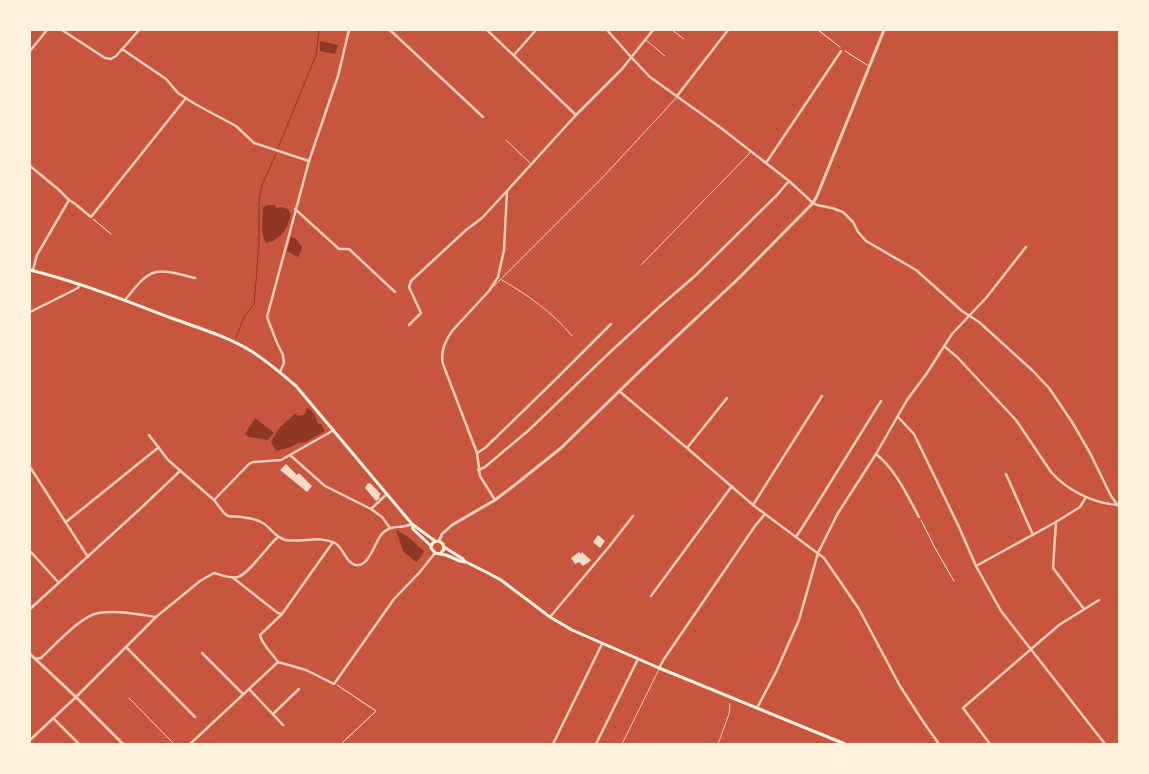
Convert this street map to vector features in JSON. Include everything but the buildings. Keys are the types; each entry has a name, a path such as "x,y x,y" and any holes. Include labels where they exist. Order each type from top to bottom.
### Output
{"main road":[{"path":"31,270 80,284 125,300 250,350 296,386 412,524 425,535 443,544 444,547 466,562 500,580 550,618 602,644 845,744"},
{"path":"412,524 413,529 431,546 435,553 441,553 466,562"},
{"path":"431,546 437,541"},
{"path":"441,553 444,551 444,547"}],"street":[{"path":"30,51 47,30"},
{"path":"62,30 105,58 111,59 139,30"},
{"path":"280,372 284,363 283,355 267,318 295,209 338,76 349,30"},
{"path":"390,30 483,117"},
{"path":"487,30 576,115"},
{"path":"513,55 536,30"},
{"path":"607,30 630,58 650,76 766,163 813,203 843,212 853,222 858,232 866,241 916,270 1034,371 1049,388 1072,422 1118,506"},
{"path":"409,326 421,314 409,287 411,281 466,230 482,218 576,115 622,69 653,30"},
{"path":"677,96 728,30"},
{"path":"437,541 452,524 495,500 561,448 740,277 813,203 884,30"},
{"path":"122,49 166,80 178,93 236,126 254,143 309,161"},
{"path":"766,163 841,51"},
{"path":"30,166 91,217 186,98"},
{"path":"478,470 485,467 529,430 612,350 696,275 777,196 789,181"},
{"path":"495,500 482,481 478,470 478,453 445,370 442,354 447,338 452,330 496,282 502,261 507,191"},
{"path":"31,270 36,255 69,200"},
{"path":"295,209 339,249 349,249 396,292"},
{"path":"757,708 776,672 799,620 818,553 838,513 876,454 907,400 952,334 986,298 1026,247"},
{"path":"125,300 142,280 156,271 167,271 195,278"},
{"path":"30,312 70,293 78,288 80,284"},
{"path":"478,453 611,324"},
{"path":"944,346 957,357 1016,420 1057,479 1086,497 1118,506"},
{"path":"619,391 753,505 824,558 859,609 900,686 939,744"},
{"path":"753,505 822,396"},
{"path":"687,448 728,398"},
{"path":"796,537 881,401"},
{"path":"898,417 914,434 976,566 1001,612 1105,744"},
{"path":"214,500 249,464 281,460 334,430"},
{"path":"150,435 168,460 214,500 228,516 256,520 278,537 291,541 322,539 333,542 340,547 353,564 359,565 364,563 381,534 390,528 412,524"},
{"path":"66,522 159,448"},
{"path":"876,454 884,460 894,473 919,517"},
{"path":"290,455 325,486 371,509 390,528"},
{"path":"30,467 88,557"},
{"path":"30,610 180,470"},
{"path":"1006,474 1033,535"},
{"path":"651,596 732,486"},
{"path":"371,509 387,494"},
{"path":"976,566 1080,507 1086,497"},
{"path":"659,668 711,589 765,514"},
{"path":"550,618 633,516"},
{"path":"1056,522 1054,568 1084,609"},
{"path":"30,740 156,617 200,581 214,574 239,577 246,572 271,542 278,537"},
{"path":"333,542 282,614 260,635 260,638 278,662 306,670 334,684 394,599 435,553"},
{"path":"30,551 59,583"},
{"path":"232,577 278,613 282,614"},
{"path":"990,744 963,708 1059,625 1099,600"},
{"path":"35,659 41,658 81,621 98,613 125,612 156,617"},
{"path":"553,744 602,644"},
{"path":"126,647 195,717"},
{"path":"202,653 243,694"},
{"path":"30,654 122,744"},
{"path":"596,744 638,659"},
{"path":"190,744 278,662"},
{"path":"249,689 284,725"},
{"path":"273,714 299,689"},
{"path":"52,718 78,744"}],"lane":[{"path":"672,30 684,39"},
{"path":"645,40 665,56"},
{"path":"489,291 604,176 677,96"},
{"path":"506,140 532,164"},
{"path":"641,265 750,151"},
{"path":"501,279 561,322 572,336"},
{"path":"622,744 659,668"},
{"path":"129,698 174,744"},
{"path":"718,744 729,714 730,704"}],"path":[{"path":"91,217 111,234"},
{"path":"919,517 954,581"},
{"path":"334,684 376,711 341,744"}],"shaded area":[{"path":"320,41 338,45 335,54 320,51"},
{"path":"268,205 288,209 291,214 283,233 276,239 266,243 262,231 263,207"},
{"path":"291,237 295,238 302,247 298,257 287,251"},
{"path":"307,408 313,413 318,424 321,424 325,431 306,442 276,451 271,442 280,427 296,413 297,416 304,415"},
{"path":"255,418 274,433 268,440 249,437 245,434"},
{"path":"396,530 407,536 424,551 416,562 403,551"}],"waterway":[{"path":"278,148 316,55 319,30"},
{"path":"236,338 244,317 254,304 259,242 259,200 262,185 276,154"}]}
